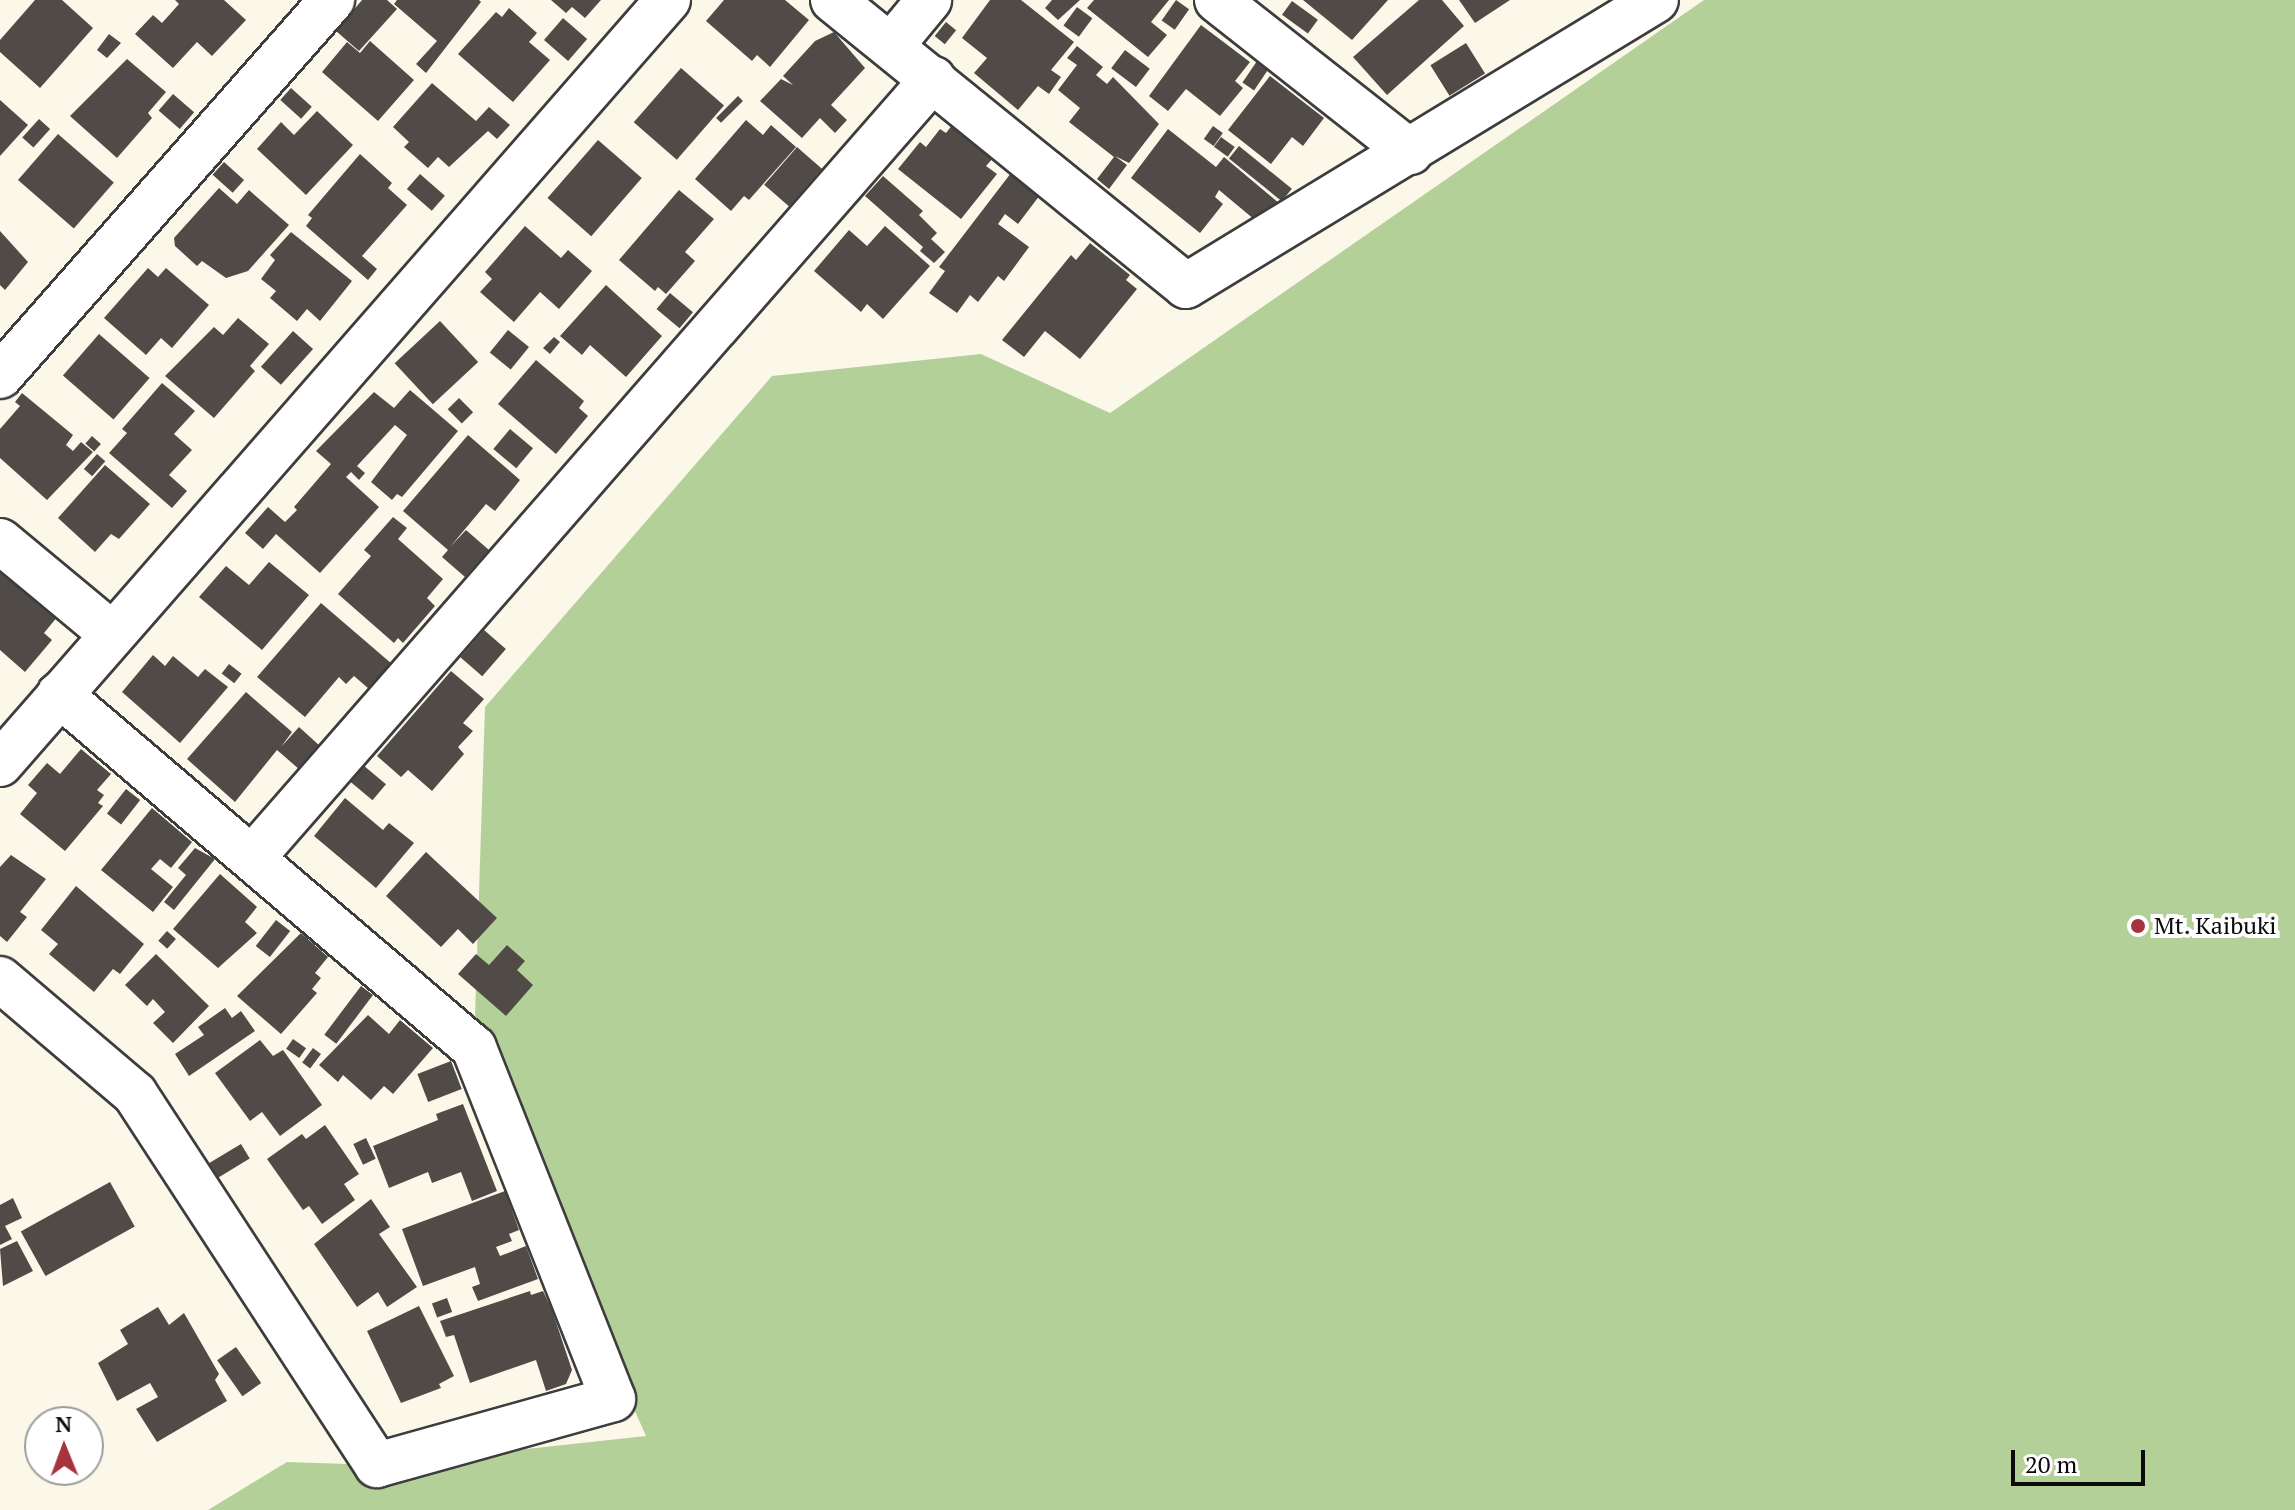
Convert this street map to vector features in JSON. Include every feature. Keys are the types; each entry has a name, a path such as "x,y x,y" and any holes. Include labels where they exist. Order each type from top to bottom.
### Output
{"street":[{"path":"0,376 332,0"},
{"path":"0,764 111,633 668,0"},
{"path":"833,0 1186,286 1656,0"},
{"path":"891,46 929,0"},
{"path":"1226,3 1410,152"},
{"path":"252,858 933,79"},
{"path":"0,541 111,633"},
{"path":"0,979 135,1094 377,1465 613,1399 474,1048 59,694"}],"green space":[{"path":"1704,0 2295,0 2295,1510 208,1510 287,1462 377,1465 646,1436 474,1048 485,707 772,376 981,354 1110,413"}],"building":[{"path":"35,0 62,0 93,28 40,88 0,52 0,40"},
{"path":"175,0 224,0 246,20 212,56 197,42 173,68 135,34 153,15 162,23 179,4"},
{"path":"362,0 387,0 397,9 359,51 336,31"},
{"path":"397,0 481,2 426,73 416,64 437,41 394,4"},
{"path":"551,0 601,0 585,18 572,7 566,13"},
{"path":"724,0 785,0 809,20 770,67 757,55 752,61 706,21"},
{"path":"990,0 1021,0 1074,42 1051,70 1061,77 1049,94 1038,86 1018,110 974,73 987,58 962,38"},
{"path":"1052,0 1080,0 1058,20 1045,8"},
{"path":"1094,0 1169,0 1151,22 1167,35 1148,57 1087,8"},
{"path":"1176,0 1189,9 1175,30 1162,20"},
{"path":"1303,0 1388,0 1352,40"},
{"path":"1419,0 1442,0 1464,26 1387,95 1353,57"},
{"path":"1459,0 1510,0 1475,23"},
{"path":"1292,1 1318,20 1308,34 1282,15"},
{"path":"1077,7 1092,18 1079,37 1063,26"},
{"path":"509,8 537,33 529,42 550,60 513,102 458,54 496,12 502,17"},
{"path":"563,18 587,39 568,61 544,40"},
{"path":"946,22 956,30 945,44 935,36"},
{"path":"1201,25 1250,62 1235,81 1243,88 1220,116 1186,89 1168,111 1149,96"},
{"path":"834,32 865,68 831,105 847,120 835,133 820,118 802,138 760,101 781,79 793,85 783,76 815,41"},
{"path":"109,34 121,43 107,58 97,50"},
{"path":"370,41 414,80 378,121 322,72 347,42 360,53"},
{"path":"1466,43 1485,74 1449,96 1430,65"},
{"path":"1077,46 1103,67 1096,75 1107,84 1113,77 1159,124 1129,163 1115,156 1127,165 1109,189 1097,179 1114,157 1069,122 1080,108 1058,90 1077,65 1067,58"},
{"path":"1125,50 1150,69 1136,87 1111,68"},
{"path":"127,59 166,92 148,113 152,118 117,158 70,116"},
{"path":"1257,61 1269,69 1254,90 1242,83"},
{"path":"681,68 724,105 677,160 634,122"},
{"path":"1270,76 1324,118 1303,146 1292,137 1271,164 1228,130"},
{"path":"432,83 476,121 489,107 510,125 497,139 488,131 449,167 438,157 428,168 404,147 409,142 393,127"},
{"path":"291,88 312,107 301,119 280,100"},
{"path":"173,94 194,112 180,129 159,111"},
{"path":"738,96 743,101 721,123 716,118"},
{"path":"0,100 28,125 0,156"},
{"path":"317,111 353,145 306,195 257,149 281,122 294,135"},
{"path":"39,119 50,129 33,148 22,138"},
{"path":"746,120 763,135 771,125 796,147 749,200 744,196 731,211 695,179"},
{"path":"953,124 994,157 986,166 997,174 961,219 898,169 920,142 926,147 940,129 946,133"},
{"path":"1213,126 1223,133 1214,146 1204,139"},
{"path":"1168,129 1216,167 1224,157 1280,204 1255,220 1219,190 1215,197 1223,204 1200,233 1131,178"},
{"path":"58,134 114,183 74,229 18,180"},
{"path":"1221,137 1235,147 1228,157 1214,147"},
{"path":"598,140 642,178 591,236 547,198"},
{"path":"1239,146 1292,189 1282,201 1229,158"},
{"path":"797,147 822,169 789,206 764,185"},
{"path":"360,154 392,183 388,188 407,205 362,256 377,269 368,280 306,226 312,218 308,215"},
{"path":"224,162 244,180 233,193 213,175"},
{"path":"1011,173 1040,195 1018,224 1005,214 998,224 1029,247 1004,281 998,276 978,302 970,295 957,313 929,293 945,271 939,267"},
{"path":"420,174 445,196 432,211 407,189"},
{"path":"883,176 923,211 919,215 937,233 931,239 945,252 934,263 920,251 923,247 865,196"},
{"path":"219,188 237,204 249,190 289,225 248,271 226,278 202,261 197,266 175,246 174,238"},
{"path":"679,190 714,219 685,252 695,261 666,294 658,287 655,291 619,260"},
{"path":"525,226 561,258 568,250 592,271 559,309 540,292 514,322 480,292 492,279 485,272"},
{"path":"885,226 930,266 883,319 867,304 861,312 814,271 849,230 867,246"},
{"path":"0,231 28,262 5,290 0,285"},
{"path":"291,232 352,281 320,321 307,309 297,321 270,298 276,291 261,279 275,260 270,255"},
{"path":"1090,243 1130,275 1126,280 1137,289 1080,359 1045,331 1024,357 1002,340 1071,255 1076,260"},
{"path":"148,268 158,277 166,268 209,305 172,348 161,338 146,355 104,318"},
{"path":"606,285 662,336 626,377 590,345 582,355 560,336"},
{"path":"670,293 693,312 679,328 657,309"},
{"path":"238,318 269,344 250,366 255,371 214,418 165,376 214,327 223,335"},
{"path":"440,321 478,362 433,404 395,363"},
{"path":"508,330 529,347 511,370 490,353"},
{"path":"293,331 313,349 281,385 261,367"},
{"path":"99,334 150,378 113,419 63,376"},
{"path":"554,337 560,342 550,354 543,348"},
{"path":"536,360 584,401 579,408 588,416 556,454 498,404"},
{"path":"162,383 195,411 174,434 192,450 169,475 187,491 172,508 109,453 127,433 122,429"},
{"path":"410,390 458,431 402,497 397,494 392,500 371,482 407,435 395,425 357,466 365,473 359,480 351,472 346,477 379,507 320,573 276,534 263,549 245,533 268,507 285,522 297,510 294,507 331,464 316,451 374,392 394,408"},
{"path":"22,393 73,435 66,445 73,451 81,442 93,452 47,500 0,458 0,429 20,406 15,402"},
{"path":"459,398 473,412 462,423 448,409"},
{"path":"510,429 533,448 516,468 493,449"},
{"path":"468,435 520,480 495,511 486,504 450,547 466,530 489,550 465,577 442,557 448,550 403,511"},
{"path":"92,436 101,444 94,451 85,443"},
{"path":"97,454 105,461 92,476 84,469"},
{"path":"105,465 150,504 119,539 111,534 95,552 58,518"},
{"path":"393,517 407,528 398,539 443,579 427,598 435,606 403,643 398,638 394,643 338,594 371,556 364,550"},
{"path":"269,562 309,595 262,650 199,597 226,566 249,585"},
{"path":"0,568 58,616 44,633 52,640 25,672 0,650"},
{"path":"321,603 392,664 369,689 354,676 346,684 339,677 305,717 257,677"},
{"path":"484,630 506,649 482,676 460,657"},
{"path":"153,655 165,666 173,656 198,677 205,669 228,687 180,743 122,692"},
{"path":"229,664 242,674 234,683 222,673"},
{"path":"451,671 484,699 463,723 473,731 458,747 464,754 432,791 408,770 401,777 377,756"},
{"path":"246,692 292,732 281,747 299,727 320,746 300,770 277,750 235,802 187,759"},
{"path":"81,749 111,774 97,790 104,795 98,803 103,806 65,851 20,814 37,793 28,785 47,763 60,774"},
{"path":"363,765 386,784 372,800 350,781"},
{"path":"126,789 140,800 121,825 107,813"},
{"path":"345,798 383,830 389,823 414,843 376,888 314,836"},
{"path":"152,808 192,842 171,868 160,859 151,869 173,887 153,912 101,870"},
{"path":"195,848 215,859 174,910 164,902 186,875 178,868"},
{"path":"426,852 497,918 473,944 458,929 441,947 386,896"},
{"path":"11,855 46,879 20,912 27,917 7,942 0,936 0,867"},
{"path":"220,874 257,907 245,922 257,933 218,968 173,929"},
{"path":"76,886 144,944 120,974 113,969 94,992 49,954 58,944 41,930"},
{"path":"276,920 290,931 270,957 256,946"},
{"path":"167,931 176,939 167,949 158,941"},
{"path":"301,933 328,957 315,973 321,978 312,989 317,993 281,1034 237,996"},
{"path":"507,945 525,961 517,970 533,985 506,1016 458,974 476,954 489,965"},
{"path":"156,954 209,1006 173,1043 153,1023 165,1012 153,999 147,1006 125,985"},
{"path":"361,986 373,995 336,1044 324,1035"},
{"path":"225,1008 232,1018 241,1011 255,1031 189,1076 175,1054 204,1035 198,1027"},
{"path":"368,1015 389,1034 400,1020 433,1048 393,1094 384,1086 371,1100 343,1075 338,1082 319,1065"},
{"path":"293,1039 306,1048 299,1058 286,1049"},
{"path":"260,1040 273,1056 283,1050 322,1105 280,1136 262,1112 250,1121 215,1073"},
{"path":"313,1048 321,1054 310,1068 302,1062"},
{"path":"451,1061 462,1089 428,1102 417,1074"},
{"path":"463,1104 497,1191 472,1201 461,1172 432,1183 428,1172 389,1188 373,1146 438,1120 436,1114"},
{"path":"325,1125 359,1174 344,1184 355,1200 322,1224 309,1206 303,1210 267,1159 302,1134 306,1139"},
{"path":"366,1138 376,1159 363,1165 353,1144"},
{"path":"241,1144 250,1159 218,1178 209,1163"},
{"path":"110,1182 135,1227 46,1276 21,1231"},
{"path":"505,1191 519,1230 509,1234 512,1241 496,1247 500,1256 526,1246 538,1279 478,1301 472,1287 480,1284 475,1267 423,1286 402,1229"},
{"path":"13,1198 22,1218 5,1226 12,1239 0,1245 0,1205"},
{"path":"371,1199 390,1227 379,1234 417,1287 387,1307 378,1292 357,1307 314,1244"},
{"path":"17,1241 33,1271 3,1286 0,1249"},
{"path":"530,1291 531,1295 543,1291 552,1310 572,1370 566,1384 546,1391 536,1360 470,1383 454,1335 446,1337 440,1321"},
{"path":"447,1298 452,1312 437,1318 432,1303"},
{"path":"419,1306 454,1376 439,1384 441,1388 401,1403 367,1331"},
{"path":"158,1307 169,1325 184,1313 219,1374 215,1380 227,1401 157,1442 136,1409 158,1397 150,1383 117,1401 98,1363 128,1344 120,1330"},
{"path":"236,1347 261,1383 242,1396 217,1360"}],"place":[{"name":"Mt. Kaibuki","path":"2138,926"}]}
